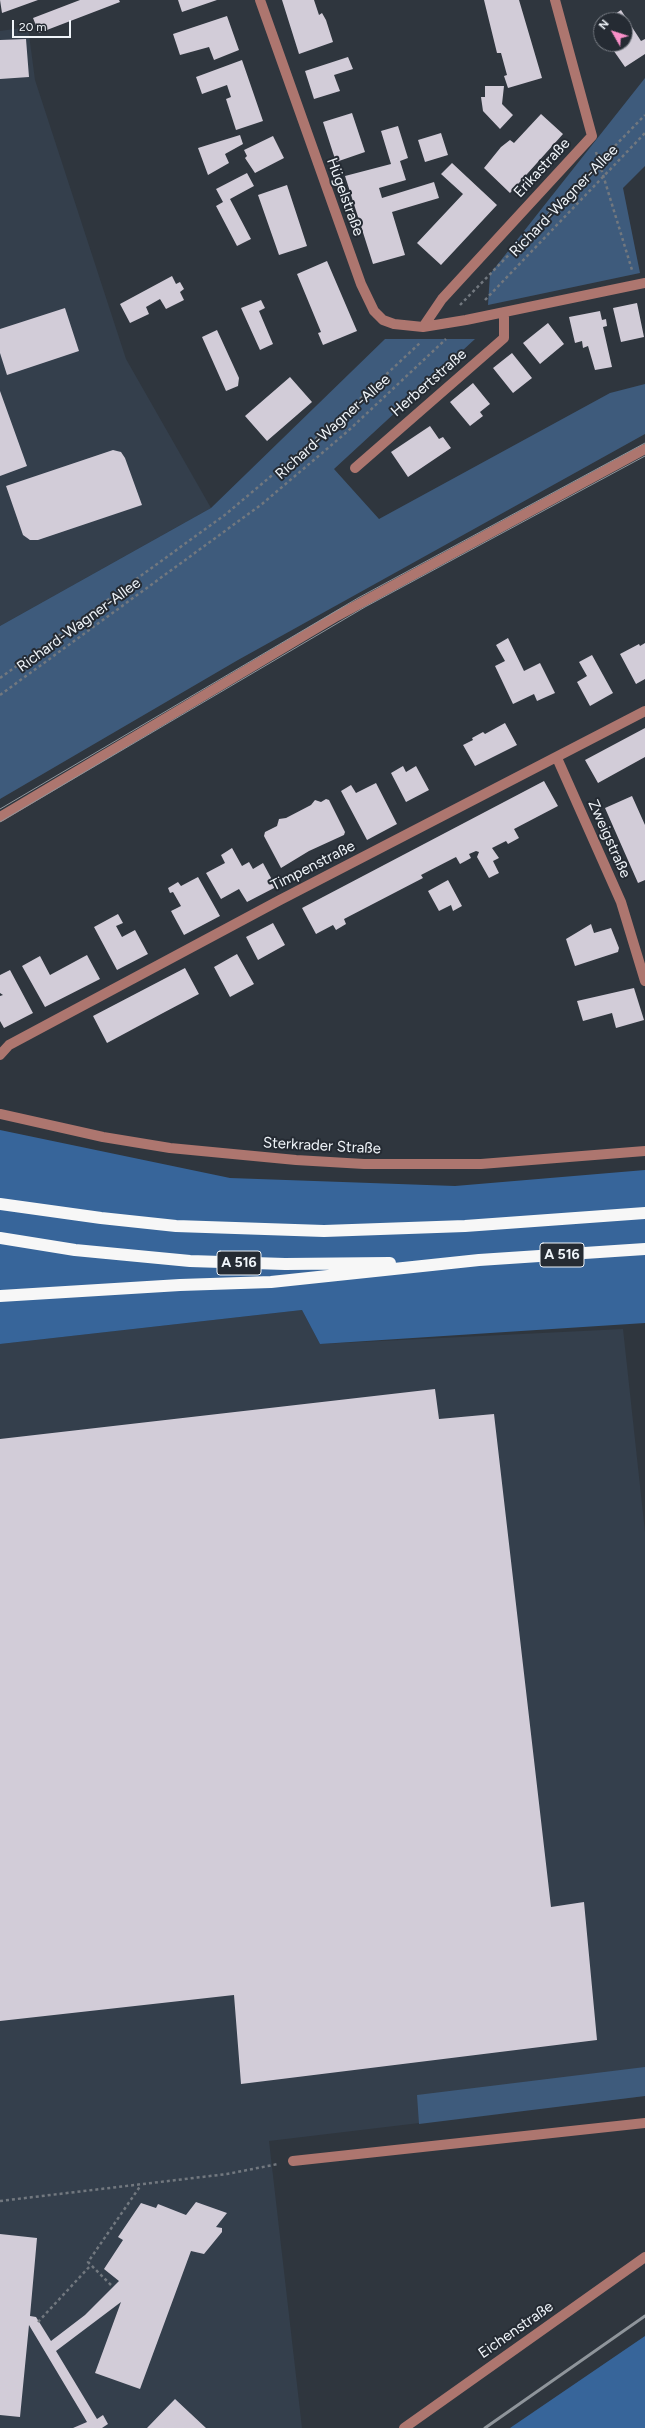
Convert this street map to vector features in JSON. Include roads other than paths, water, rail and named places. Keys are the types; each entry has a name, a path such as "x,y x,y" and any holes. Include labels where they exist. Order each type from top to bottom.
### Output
{"highway":[{"name":"A 516","path":"0,1204 101,1218 176,1226 324,1231 465,1226 645,1213"},
{"name":"A 516","path":"0,1238 75,1250 190,1261 331,1264 479,1260 645,1249"},
{"path":"0,1296 180,1285 271,1282 479,1260"}],"street":[{"name":"Hügelstraße","path":"260,0 334,214 361,284 374,311 383,320 394,324 423,327 443,322 466,320 504,312"},
{"name":"Erikastraße","path":"423,327 442,299 592,136 555,0"},
{"path":"504,312 641,284"},
{"name":"Herbertstraße","path":"355,468 504,338 504,312"},
{"path":"0,817 337,616 645,449"},
{"name":"Timpenstraße","path":"0,1055 9,1045 280,900 557,758 645,711"},
{"name":"Zweigstraße","path":"557,758 621,902 645,981"},
{"name":"Sterkrader Straße","path":"0,1114 89,1134 170,1148 296,1160 364,1164 481,1164 645,1151"},
{"path":"292,2161 645,2123"},
{"name":"Eichenstraße","path":"404,2428 645,2257"}],"tram line":[{"path":"0,809 358,598 645,443"},
{"path":"0,822 365,607 645,456"}],"railway":[{"path":"485,2428 645,2316"}]}
